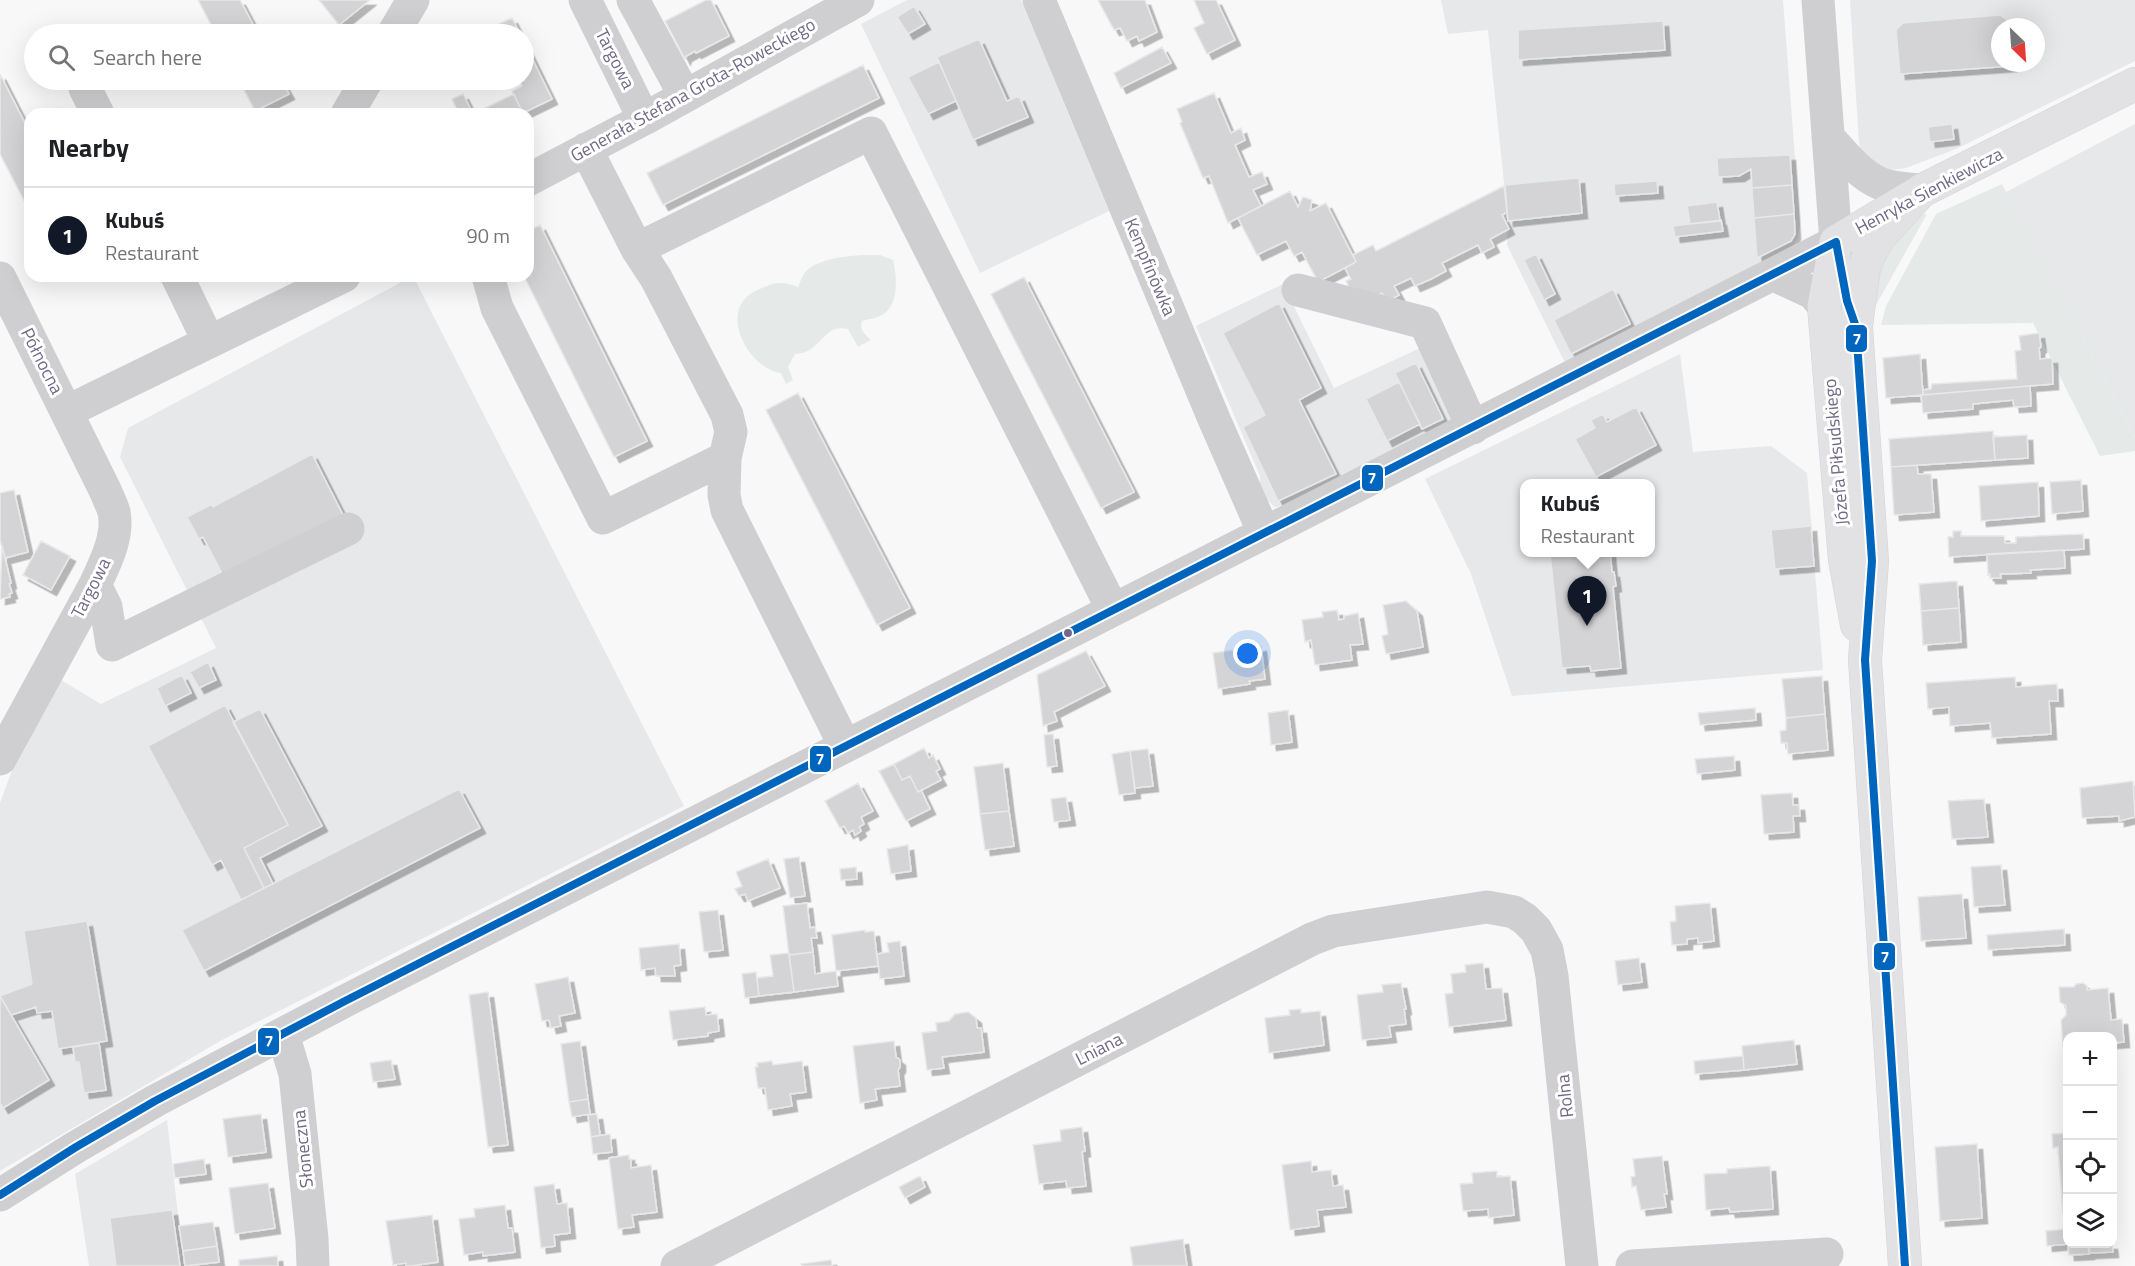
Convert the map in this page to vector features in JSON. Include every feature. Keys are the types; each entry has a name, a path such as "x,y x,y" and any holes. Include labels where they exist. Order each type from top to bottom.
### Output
{"main road":[{"name":"Henryka Sienkiewicza","path":"1836,242 1922,190 2135,84"},
{"path":"1856,327 1864,268 1869,255 1879,237 1922,190"},
{"name":"Józefa Piłsudskiego","path":"1836,242 1824,306 1845,560 1865,660"},
{"name":"Józefa Piłsudskiego","path":"1856,327 1872,561 1865,660 1905,1266"}],"street":[{"path":"399,24 413,0"},
{"name":"Targowa","path":"585,0 644,119"},
{"path":"633,0 685,96"},
{"name":"Generała Stefana Grota-Roweckiego","path":"534,177 644,119 858,0"},
{"name":"Kempfinówka","path":"1039,0 1214,419 1264,532"},
{"name":"Józefa Piłsudskiego","path":"1818,0 1836,242 1847,301 1856,327"},
{"path":"351,108 361,90"},
{"path":"637,249 871,133 1113,610"},
{"path":"1828,137 1852,163 1878,182 1887,186 1922,190"},
{"path":"586,149 727,415 731,432 725,458 724,495 727,510 845,746"},
{"name":"Henryka Sienkiewicza","path":"0,1195 155,1101 283,1034 1836,242"},
{"path":"1774,274 1813,293 1824,306"},
{"name":"Północna","path":"0,278 68,411"},
{"path":"180,282 209,342"},
{"path":"490,282 497,308 603,518 725,458"},
{"path":"68,411 209,342 307,285"},
{"path":"1298,290 1425,323 1473,428"},
{"name":"Targowa","path":"0,759 95,585 108,556 114,532 114,513 68,411"},
{"path":"95,585 106,607 112,645 348,529"},
{"name":"Lniana","path":"677,1266 1312,939 1333,931 1487,907 1514,912 1536,930"},
{"name":"Rolna","path":"1536,930 1547,950 1552,976 1582,1266"},
{"name":"Słoneczna","path":"283,1034 295,1074 314,1266"},
{"path":"1632,1266 1827,1254"}],"shaded area":[{"path":"907,0 1021,0 1109,211 980,273 861,24"},
{"path":"1441,0 1783,0 1800,223 1798,238 1783,252 1566,365 1507,245 1508,221 1488,30 1448,34"},
{"path":"1850,0 2135,0 2135,61 1956,149 1906,168 1891,170 1872,163 1862,152 1859,144"},
{"path":"2135,124 2135,437 2006,192"},
{"path":"2002,184 2135,437 2135,451 2100,456 2033,323 1881,325 1886,306 1936,214"},
{"path":"1927,214 1871,314 1872,277 1907,223"},
{"path":"880,255 893,260 895,273 895,295 890,308 880,316 862,321 862,330 871,340 858,347 848,329 833,330 811,349 795,354 788,367 793,380 786,384 781,373 763,365 755,358 742,339 737,319 745,298 751,293 776,283 798,287 808,269 815,265 840,257"},
{"path":"402,282 416,282 684,806 220,1041 0,1171 0,803 14,765 61,680 101,704 216,648 120,457 128,428"},
{"path":"1283,284 1334,388 1420,348 1456,420 1275,507 1267,500 1260,485 1260,476 1196,326"},
{"path":"1680,354 1693,452 1771,446 1807,473 1823,670 1512,696 1471,574 1425,479"},
{"path":"167,1120 184,1266 89,1266 75,1174"}],"building":[{"path":"198,0 240,0 253,24 211,24"},
{"path":"319,0 370,0 340,24"},
{"path":"706,0 711,0 729,36 696,53 695,51 685,59 665,21"},
{"path":"1098,0 1145,0 1157,32 1139,41 1137,36 1127,41 1120,28 1114,30"},
{"path":"1194,0 1216,0 1235,40 1207,54 1194,28 1204,23"},
{"path":"914,6 925,24 908,34 897,17"},
{"path":"2000,15 2004,18 1991,18 1991,67 1900,74 1896,30 1903,23"},
{"path":"512,18 515,24 499,24"},
{"path":"1663,21 1665,50 1518,60 1518,30"},
{"path":"979,39 1007,101 1019,96 1028,117 973,140 937,57"},
{"path":"1162,47 1171,63 1121,88 1114,73"},
{"path":"534,62 552,99 533,108 520,108 512,91 534,90"},
{"path":"939,62 956,101 928,114 908,77"},
{"path":"863,65 879,98 663,205 647,173"},
{"path":"0,74 24,121 24,200 0,154"},
{"path":"244,90 287,90 289,94 261,108 253,108"},
{"path":"1214,93 1231,133 1241,128 1245,140 1235,145 1249,177 1262,172 1267,184 1253,190 1261,206 1228,223 1209,176 1203,178 1180,123 1182,122 1177,109"},
{"path":"463,94 470,108 456,108 452,99"},
{"path":"514,94 520,108 485,108"},
{"path":"1952,124 1954,139 1930,142 1928,127"},
{"path":"1790,155 1792,185 1752,188 1751,169 1739,176 1718,177 1717,158"},
{"path":"1579,178 1582,213 1508,221 1505,185"},
{"path":"1657,181 1658,193 1615,196 1614,184"},
{"path":"1792,185 1794,214 1754,218 1752,188"},
{"path":"1504,186 1507,212 1502,215 1509,229 1490,239 1494,247 1482,253 1478,245 1442,263 1446,271 1431,279 1415,286 1411,278 1394,286 1399,295 1386,302 1382,293 1372,298 1355,299 1346,281 1351,279 1345,268 1356,262 1353,255 1373,245 1376,251"},
{"path":"1290,191 1298,207 1303,197 1312,200 1310,211 1326,203 1356,262 1318,282 1302,252 1294,256 1286,241 1257,255 1238,218"},
{"path":"1717,202 1720,221 1690,224 1687,206"},
{"path":"1794,214 1795,234 1791,241 1757,258 1754,218"},
{"path":"1721,220 1723,231 1675,237 1673,226"},
{"path":"540,225 647,441 614,457 527,282 534,282 534,228"},
{"path":"1536,254 1555,294 1544,300 1524,260"},
{"path":"1024,277 1134,492 1101,508 991,294"},
{"path":"1613,289 1630,324 1571,354 1554,320"},
{"path":"1279,303 1321,388 1299,400 1336,474 1278,501 1243,427 1265,415 1223,333"},
{"path":"2039,333 2040,359 2052,358 2053,384 1923,395 1923,390 1931,389 1932,384 2017,379 2015,351 2021,350 2019,336"},
{"path":"1920,354 1923,395 1886,398 1883,358"},
{"path":"1416,363 1443,419 1422,429 1395,373"},
{"path":"1399,382 1420,424 1387,441 1366,399"},
{"path":"2030,386 2031,406 2014,407 2013,400 1973,404 1973,409 1923,413 1921,395"},
{"path":"798,393 910,608 877,625 766,410"},
{"path":"1636,407 1656,445 1596,477 1575,439 1595,428 1591,420 1603,414 1607,422"},
{"path":"1993,431 1995,460 1891,467 1889,439"},
{"path":"2027,435 2028,458 1995,460 1993,437"},
{"path":"312,454 344,517 224,577 203,537 199,539 187,517 212,504 213,507"},
{"path":"1917,465 1918,474 1931,474 1934,512 1894,515 1891,467"},
{"path":"2081,480 2083,511 2052,514 2050,482"},
{"path":"2038,482 2039,516 1981,521 1979,486"},
{"path":"14,490 28,552 5,558 0,540 0,493"},
{"path":"1811,526 1814,566 1775,569 1771,530"},
{"path":"1953,531 1961,531 1961,536 2004,536 2005,543 2016,543 2016,537 2083,534 2084,549 1949,557 1948,537 1953,537"},
{"path":"41,541 70,556 51,590 23,575"},
{"path":"2,546 12,593 9,594 10,597 0,599"},
{"path":"2064,550 2065,568 2030,570 2031,573 2000,574 2001,578 1990,578 1990,574 1988,575 1987,554"},
{"path":"1550,557 1610,557 1616,586 1613,587 1621,668 1591,671 1590,666 1562,668"},
{"path":"1957,581 1959,608 1921,611 1919,584"},
{"path":"1406,601 1417,611 1423,647 1386,654 1382,636 1388,634 1383,605"},
{"path":"1959,608 1961,642 1923,645 1921,611"},
{"path":"1337,610 1339,620 1344,619 1344,616 1358,613 1363,644 1350,645 1352,660 1315,665 1311,640 1305,642 1302,620 1323,617 1322,612"},
{"path":"1261,646 1265,679 1218,689 1213,653"},
{"path":"1086,651 1105,686 1054,712 1057,721 1043,726 1037,675"},
{"path":"208,662 216,680 199,688 190,672"},
{"path":"182,675 191,693 165,706 157,688"},
{"path":"1822,676 1825,714 1786,718 1782,679"},
{"path":"2015,677 2016,687 2057,684 2058,701 2049,701 2051,734 1992,738 1990,723 1950,726 1949,707 1928,709 1926,683"},
{"path":"225,705 288,825 244,848 264,888 241,900 221,860 212,865 148,746"},
{"path":"1755,708 1756,720 1700,725 1698,713"},
{"path":"260,709 322,826 260,858 273,884 264,888 244,848 288,825 233,722"},
{"path":"1288,710 1292,742 1271,745 1268,713"},
{"path":"1825,714 1828,750 1788,754 1787,743 1781,743 1780,731 1786,730 1786,718"},
{"path":"1053,734 1057,766 1047,767 1044,735"},
{"path":"924,748 929,758 933,755 940,769 936,771 941,780 918,792 910,776 902,780 894,764"},
{"path":"1148,749 1153,786 1135,788 1130,751"},
{"path":"1130,751 1135,793 1119,795 1112,754"},
{"path":"1734,756 1735,770 1697,774 1695,759"},
{"path":"1003,763 1009,811 980,814 974,767"},
{"path":"894,764 902,780 910,776 918,792 921,790 930,809 906,821 879,771"},
{"path":"2133,781 2135,817 2119,821 2119,816 2082,818 2080,788"},
{"path":"858,783 873,811 861,817 864,824 859,827 861,831 855,835 853,830 848,833 844,826 840,828 825,801"},
{"path":"459,789 480,828 204,971 182,930"},
{"path":"1792,793 1793,805 1799,805 1800,816 1793,816 1794,832 1764,834 1761,795"},
{"path":"1066,797 1070,820 1054,822 1051,799"},
{"path":"1984,799 1988,837 1952,839 1948,801"},
{"path":"1009,811 1014,846 985,850 980,814"},
{"path":"908,845 911,871 891,874 887,849"},
{"path":"799,857 805,896 790,898 784,859"},
{"path":"768,859 780,888 748,901 745,894 739,896 735,889 742,886 736,872"},
{"path":"2001,865 2005,905 1974,907 1971,867"},
{"path":"856,867 857,879 841,880 840,869"},
{"path":"1962,894 1966,938 1921,941 1918,897"},
{"path":"807,903 810,928 815,927 817,938 811,938 813,952 789,955 783,906"},
{"path":"1710,903 1714,941 1698,943 1698,938 1687,939 1687,944 1672,945 1670,922 1676,921 1675,906"},
{"path":"718,910 723,950 704,952 699,912"},
{"path":"87,921 107,1041 58,1049 52,1011 37,1013 36,1007 11,1015 0,996 32,984 24,931"},
{"path":"2064,929 2065,945 1988,950 1987,935"},
{"path":"865,930 865,932 874,931 878,966 836,971 832,935"},
{"path":"900,941 904,976 880,979 877,954 889,952 887,943"},
{"path":"679,944 681,965 674,966 675,976 656,976 655,968 641,970 639,948"},
{"path":"813,952 815,974 836,971 838,986 794,992 789,955"},
{"path":"789,953 794,992 759,996 757,978 773,976 770,955"},
{"path":"1639,958 1642,982 1618,985 1615,961"},
{"path":"1483,963 1486,989 1502,988 1506,1020 1449,1027 1445,994 1453,993 1451,974 1466,972 1465,965"},
{"path":"756,972 759,996 745,998 742,974"},
{"path":"568,977 575,1013 559,1016 561,1026 551,1028 549,1020 542,1021 535,984"},
{"path":"1401,983 1406,1009 1404,1009 1406,1024 1389,1026 1391,1037 1362,1040 1357,995 1383,992 1382,985"},
{"path":"2083,983 2087,986 2087,990 2108,988 2111,1020 2122,1019 2124,1042 2117,1043 2117,1032 2063,1032 2063,1046 2061,1020 2066,1015 2066,1006 2060,1002 2059,987 2074,987 2076,984"},
{"path":"488,992 508,1145 488,1147 469,995"},
{"path":"0,996 49,1080 3,1108 0,1103"},
{"path":"705,1007 706,1015 717,1014 719,1031 708,1033 708,1036 673,1040 669,1011"},
{"path":"1301,1009 1301,1013 1320,1011 1324,1045 1269,1053 1265,1018 1290,1015 1289,1010"},
{"path":"968,1012 976,1018 977,1028 981,1028 984,1052 942,1057 944,1068 927,1070 922,1033 937,1031 936,1023 949,1021 955,1014"},
{"path":"1794,1040 1797,1064 1744,1070 1742,1046"},
{"path":"580,1041 588,1099 569,1102 561,1044"},
{"path":"894,1041 896,1057 900,1060 898,1070 900,1086 875,1089 877,1100 860,1103 853,1046"},
{"path":"99,1043 106,1090 84,1093 79,1062 75,1062 73,1047"},
{"path":"1743,1056 1744,1070 1695,1074 1694,1061"},
{"path":"391,1060 395,1079 373,1082 370,1063"},
{"path":"772,1061 773,1065 802,1061 806,1092 790,1094 792,1106 768,1110 765,1088 758,1088 755,1067 758,1067 757,1063"},
{"path":"588,1099 590,1114 572,1117 569,1102"},
{"path":"261,1114 266,1152 228,1157 223,1119"},
{"path":"597,1114 600,1135 591,1137 588,1115"},
{"path":"1082,1127 1086,1186 1067,1188 1066,1181 1039,1184 1033,1145 1061,1141 1060,1130"},
{"path":"2063,1133 2063,1213 2058,1147 2053,1148 2052,1134"},
{"path":"610,1134 612,1152 593,1154 591,1137"},
{"path":"1977,1144 1982,1218 1940,1221 1935,1147"},
{"path":"629,1155 631,1168 651,1165 657,1212 632,1215 634,1227 618,1229 609,1158"},
{"path":"1662,1156 1667,1194 1664,1194 1666,1207 1641,1210 1636,1186 1632,1187 1631,1177 1635,1176 1633,1159"},
{"path":"204,1159 206,1174 175,1178 173,1164"},
{"path":"1311,1161 1312,1172 1331,1170 1333,1186 1343,1185 1346,1207 1317,1210 1319,1226 1290,1230 1282,1165"},
{"path":"1770,1166 1773,1209 1730,1212 1729,1208 1706,1210 1704,1174 1727,1173 1727,1169"},
{"path":"1497,1171 1497,1177 1510,1176 1514,1215 1489,1218 1488,1209 1463,1211 1460,1184 1473,1183 1472,1173"},
{"path":"920,1176 925,1187 905,1198 899,1187"},
{"path":"268,1183 275,1228 235,1234 229,1188"},
{"path":"554,1184 557,1204 567,1203 570,1233 554,1235 555,1246 541,1248 534,1187"},
{"path":"505,1205 508,1228 512,1228 515,1252 483,1256 483,1252 464,1255 459,1219 475,1217 474,1209"},
{"path":"172,1210 180,1266 116,1266 110,1218"},
{"path":"432,1215 438,1262 410,1266 406,1266 406,1263 393,1265 386,1221"},
{"path":"213,1222 217,1246 183,1251 179,1226"},
{"path":"2063,1229 2063,1244 2047,1246 2046,1231"},
{"path":"1183,1239 1187,1266 1133,1266 1130,1247"},
{"path":"217,1246 219,1262 185,1266 183,1251"},
{"path":"2068,1248 2088,1248 2089,1254 2069,1255"},
{"path":"2089,1248 2112,1248 2113,1252 2090,1253"},
{"path":"277,1256 278,1266 239,1266 239,1260"},
{"path":"831,1260 832,1266 802,1266 801,1264"}],"transit line":[{"name":"7","path":"0,1195 155,1101 345,1001 1836,242 1847,301 1856,327 1872,561 1865,660 1905,1266"}],"place":[{"name":"Kubuś","path":"1587,626"}]}
